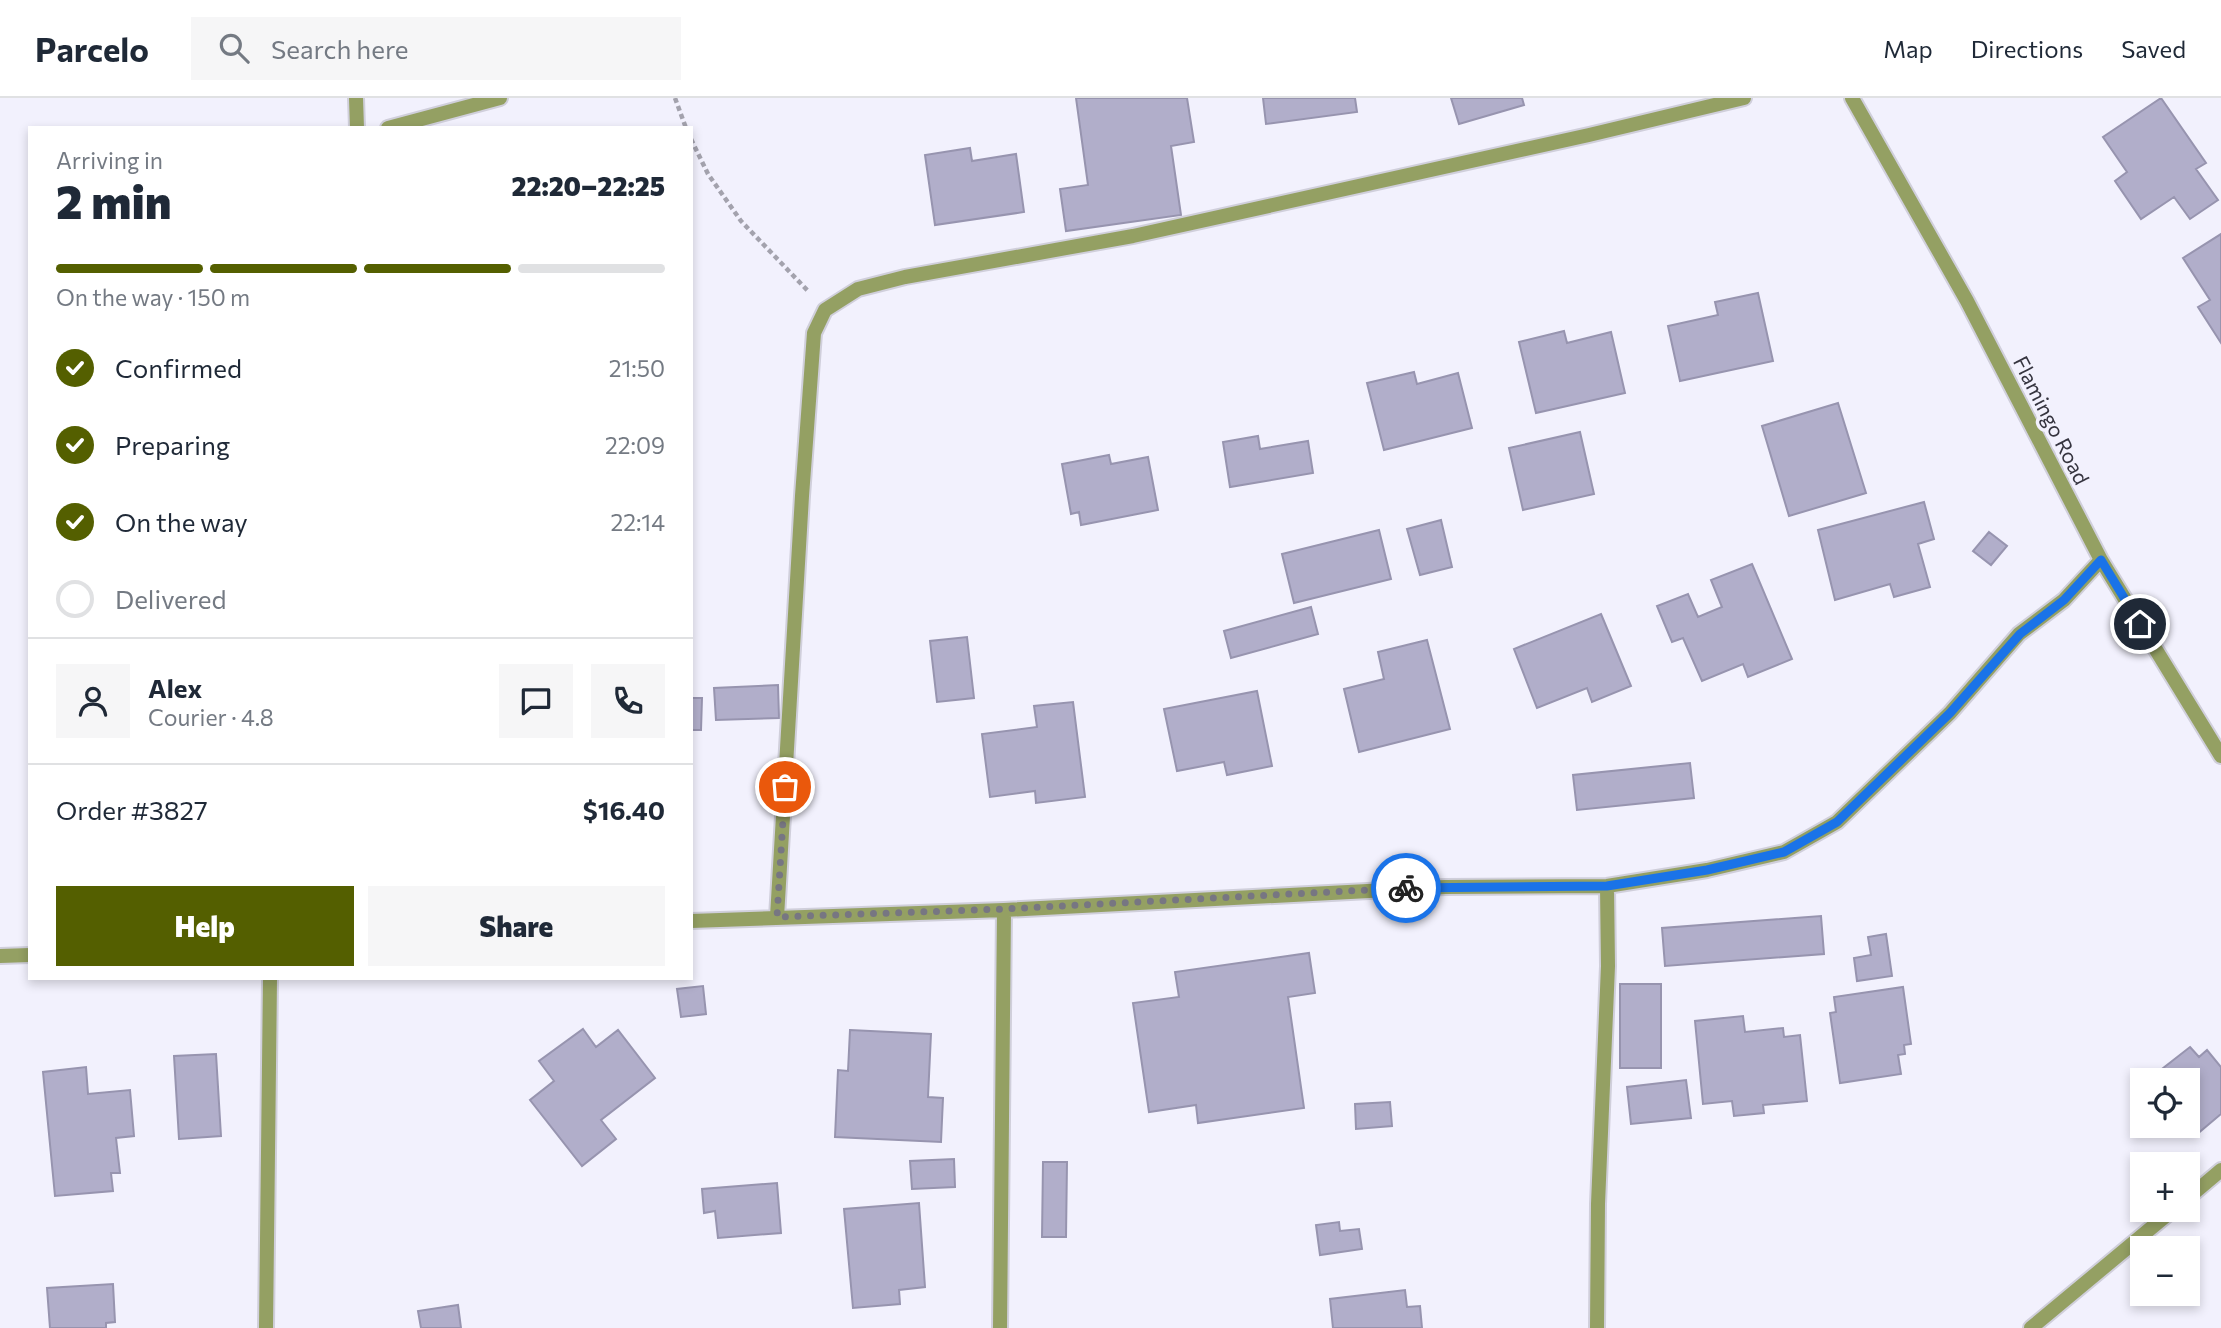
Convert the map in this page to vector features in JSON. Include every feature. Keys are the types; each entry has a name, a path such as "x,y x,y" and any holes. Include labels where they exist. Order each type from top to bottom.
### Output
{"street":[{"path":"356,98 357,126"},
{"path":"394,126 499,98"},
{"path":"777,917 814,333 825,310 858,289 905,277 1133,236 1744,98"},
{"name":"Flamingo Road","path":"1853,98 1967,301 2101,560 2221,756"},
{"path":"693,921 1004,909 1445,887 1607,886 1707,870 1784,852 1837,822 1950,713 2020,634 2064,600 2101,560"},
{"path":"2206,730 2221,723"},
{"path":"1597,1328 1598,1204 1608,966 1607,886"},
{"path":"1000,1328 1004,909"},
{"path":"0,956 28,955"},
{"path":"265,1328 270,980"},
{"path":"2200,1188 2221,1170"},
{"path":"2031,1328 2159,1222"}],"path":[{"path":"676,98 685,126"},
{"path":"693,143 708,174 741,220 825,310"}],"building":[{"path":"1076,98 1187,98 1194,142 1171,146 1181,215 1066,231 1060,189 1088,185"},
{"path":"1263,98 1355,98 1357,112 1266,124"},
{"path":"1451,98 1522,98 1524,105 1459,124"},
{"path":"2161,98 2206,163 2196,169 2218,200 2190,219 2174,197 2141,219 2115,181 2127,172 2103,137"},
{"path":"970,148 972,161 1016,154 1024,212 935,225 925,155"},
{"path":"2221,234 2221,343 2198,307 2210,300 2183,258"},
{"path":"1758,293 1773,361 1680,381 1668,326 1718,315 1715,302"},
{"path":"1564,331 1567,343 1611,332 1625,393 1536,413 1519,342"},
{"path":"1414,372 1417,384 1458,373 1472,428 1384,450 1367,383"},
{"path":"1838,403 1866,493 1789,516 1762,426"},
{"path":"1580,432 1594,494 1523,510 1509,448"},
{"path":"1258,436 1260,449 1308,441 1313,473 1230,487 1223,442"},
{"path":"1109,455 1111,464 1148,457 1158,510 1081,525 1079,512 1071,514 1062,464"},
{"path":"1924,502 1934,539 1918,544 1930,587 1894,597 1890,584 1835,600 1818,530"},
{"path":"1441,520 1452,567 1420,575 1407,529"},
{"path":"1379,530 1391,579 1294,603 1282,554"},
{"path":"1989,532 2007,546 1991,565 1973,551"},
{"path":"1752,564 1792,659 1748,677 1743,664 1702,681 1683,638 1672,642 1657,606 1688,594 1698,617 1722,607 1711,580"},
{"path":"1311,607 1318,634 1231,658 1224,631"},
{"path":"1601,614 1631,686 1592,702 1587,688 1537,708 1514,649"},
{"path":"967,637 974,698 937,702 930,641"},
{"path":"1427,640 1450,729 1359,752 1344,689 1384,679 1378,652"},
{"path":"778,685 779,718 716,720 714,688"},
{"path":"1257,691 1272,766 1227,775 1224,762 1177,771 1164,709"},
{"path":"693,698 702,698 701,730 693,730"},
{"path":"1073,702 1085,797 1036,803 1035,791 990,797 982,734 1037,727 1034,706"},
{"path":"1690,763 1694,798 1577,810 1573,775"},
{"path":"1821,916 1824,954 1665,966 1662,928"},
{"path":"1886,934 1892,976 1857,981 1854,958 1871,955 1868,937"},
{"path":"1309,953 1315,993 1288,997 1304,1108 1198,1123 1196,1105 1149,1112 1133,1003 1179,997 1175,972"},
{"path":"1620,984 1661,984 1661,1068 1620,1068"},
{"path":"703,986 706,1014 681,1017 677,989"},
{"path":"1903,987 1911,1044 1904,1045 1905,1054 1898,1055 1901,1074 1840,1083 1830,1013 1836,1012 1834,997"},
{"path":"1743,1016 1745,1032 1783,1028 1784,1037 1800,1035 1807,1101 1763,1105 1764,1113 1734,1116 1732,1101 1703,1104 1695,1021"},
{"path":"583,1029 596,1047 618,1030 655,1078 601,1120 616,1139 582,1166 530,1100 554,1081 539,1061"},
{"path":"850,1030 931,1034 928,1097 943,1098 941,1142 835,1137 838,1070 848,1071"},
{"path":"2190,1047 2199,1057 2207,1050 2221,1067 2221,1114 2200,1132 2200,1068 2163,1068"},
{"path":"216,1054 221,1136 179,1139 174,1056"},
{"path":"86,1067 88,1094 130,1090 134,1136 116,1138 120,1173 111,1173 113,1191 55,1196 43,1072"},
{"path":"1686,1080 1691,1118 1631,1124 1627,1087"},
{"path":"1390,1102 1392,1126 1356,1129 1355,1104"},
{"path":"954,1159 955,1187 912,1189 910,1161"},
{"path":"1043,1162 1067,1162 1066,1237 1042,1237"},
{"path":"777,1183 781,1233 718,1238 715,1211 704,1213 702,1189"},
{"path":"919,1203 925,1287 899,1290 900,1304 853,1308 844,1209"},
{"path":"1339,1222 1340,1231 1359,1229 1362,1249 1320,1255 1316,1225"},
{"path":"113,1284 115,1322 106,1323 106,1328 50,1328 47,1288"},
{"path":"1405,1290 1407,1307 1420,1306 1422,1328 1333,1328 1330,1299"},
{"path":"458,1305 461,1328 421,1328 418,1311"}],"way so far":[{"path":"785,787 777,917 1004,909 1406,888"}],"route":[{"path":"1406,888 1607,886 1707,870 1784,852 1837,822 1950,713 2020,634 2064,600 2101,560 2140,624"}]}
